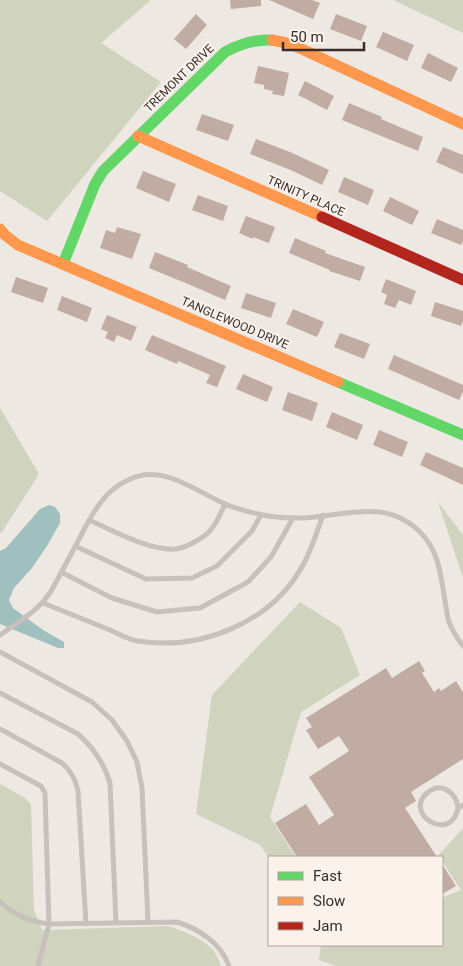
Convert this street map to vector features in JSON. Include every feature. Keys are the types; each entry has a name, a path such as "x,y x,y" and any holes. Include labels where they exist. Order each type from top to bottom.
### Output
{"street":[{"name":"TREMONT DRIVE","path":"63,264 95,184 103,171 225,52 238,45 262,39 277,40 303,49 463,124"},
{"name":"TRINITY PLACE","path":"138,136 463,280"},
{"name":"TANGLEWOOD DRIVE","path":"0,229 18,245 463,435"}],"lane":[{"path":"0,634 34,612 43,603 99,503 109,492 121,483 136,476 151,475 175,479 225,504 262,515 305,518 363,510 378,511 407,522 419,531 435,553 440,567 448,619 463,646"},
{"path":"89,520 134,540 156,547 177,549 197,541 210,530 225,504"},
{"path":"75,546 146,579 192,578 218,566 252,531 262,515"},
{"path":"43,603 137,641 172,643 209,637 241,625 272,605 290,585 304,564 323,515"},
{"path":"61,572 112,598 157,612 200,608 248,582 272,557 292,518"},
{"path":"0,652 92,702 112,720 127,741 137,762 142,788 148,922"},
{"path":"0,693 78,734 88,743 106,769 110,783 116,923"},
{"path":"0,728 62,763 76,780 86,924"},
{"path":"0,764 41,786 45,793 49,924 38,966"},
{"path":"439,788 450,792 460,807 452,820 439,825 430,823 422,814 421,802 428,792 439,788"},
{"path":"0,902 10,911 21,917 49,924 177,922 185,924 201,932 212,941 222,952 229,966"}],"green space":[{"path":"0,0 151,0 101,43 161,82 47,221 0,191"},
{"path":"393,0 463,0 463,33"},
{"path":"0,408 39,474 0,533"},
{"path":"438,502 463,535 463,578"},
{"path":"300,602 341,628 360,675 301,712 270,817 295,856 268,857 260,845 196,814 212,695"},
{"path":"0,784 25,798 31,804 34,910 42,930 167,926 205,943 214,951 221,966 0,966"},
{"path":"463,828 463,966 336,966 319,960 321,946 443,946 443,898 461,890 443,863 443,856 438,856"}],"water":[{"path":"49,505 55,507 60,514 60,523 32,568 14,588 9,600 13,608 43,630 64,642 64,648 58,648 0,624 0,551 6,548 40,509"}],"building":[{"path":"230,0 261,0 261,6 231,9"},
{"path":"269,0 312,0 320,3 313,19"},
{"path":"196,14 207,25 186,49 174,39"},
{"path":"336,14 367,26 361,41 330,29"},
{"path":"383,32 414,45 407,61 376,47"},
{"path":"428,53 458,68 451,82 421,68"},
{"path":"258,66 289,73 284,96 272,94 273,91 264,89 264,85 254,83"},
{"path":"305,81 334,96 327,110 298,95"},
{"path":"349,103 423,137 418,151 342,120"},
{"path":"202,114 234,125 228,141 196,130"},
{"path":"256,139 329,170 322,185 250,154"},
{"path":"443,147 463,155 463,174 436,162"},
{"path":"143,171 176,184 169,202 136,188"},
{"path":"344,177 374,190 368,205 338,192"},
{"path":"198,195 228,206 223,221 192,210"},
{"path":"390,197 419,211 412,225 383,211"},
{"path":"246,216 275,227 269,243 239,233"},
{"path":"437,219 463,230 461,245 431,233"},
{"path":"117,227 141,234 132,259 100,248 106,230 115,233"},
{"path":"295,238 326,251 325,253 365,267 360,281 329,271 289,253"},
{"path":"155,252 188,265 187,267 231,286 225,300 149,268"},
{"path":"16,277 48,288 43,303 11,292"},
{"path":"386,279 416,291 411,305 399,300 395,308 384,304 387,295 381,292"},
{"path":"246,293 276,303 271,318 241,308"},
{"path":"62,296 92,308 87,322 57,310"},
{"path":"435,302 463,311 461,326 431,316"},
{"path":"293,309 324,322 317,337 286,324"},
{"path":"107,315 137,327 131,341 117,335 114,342 105,338 108,332 101,329"},
{"path":"340,333 370,344 364,359 334,347"},
{"path":"152,335 226,366 217,387 206,383 210,375 178,361 177,364 145,350"},
{"path":"394,355 463,385 463,392 459,400 388,369"},
{"path":"243,374 273,387 267,402 236,389"},
{"path":"288,392 318,403 312,421 282,410"},
{"path":"332,412 363,425 357,440 326,427"},
{"path":"379,430 408,442 402,457 373,445"},
{"path":"426,452 463,468 463,485 420,465"},
{"path":"419,661 425,671 422,673 434,692 439,688 441,691 456,681 463,692 463,759 411,792 416,801 405,808 436,856 296,856 275,823 306,804 319,825 334,815 309,777 349,751 339,736 318,749 306,730 312,727 306,718 386,668 392,678"},
{"path":"443,866 456,886 443,893"}],"traffic: fast":[{"path":"63,264 95,184 103,171 225,52 248,43 272,40"},
{"path":"338,382 463,435"}],"traffic: slow":[{"path":"272,40 291,44 463,124"},
{"path":"138,136 322,217"},
{"path":"0,229 18,245 338,382"}],"traffic: jam":[{"path":"322,217 463,280"}]}
